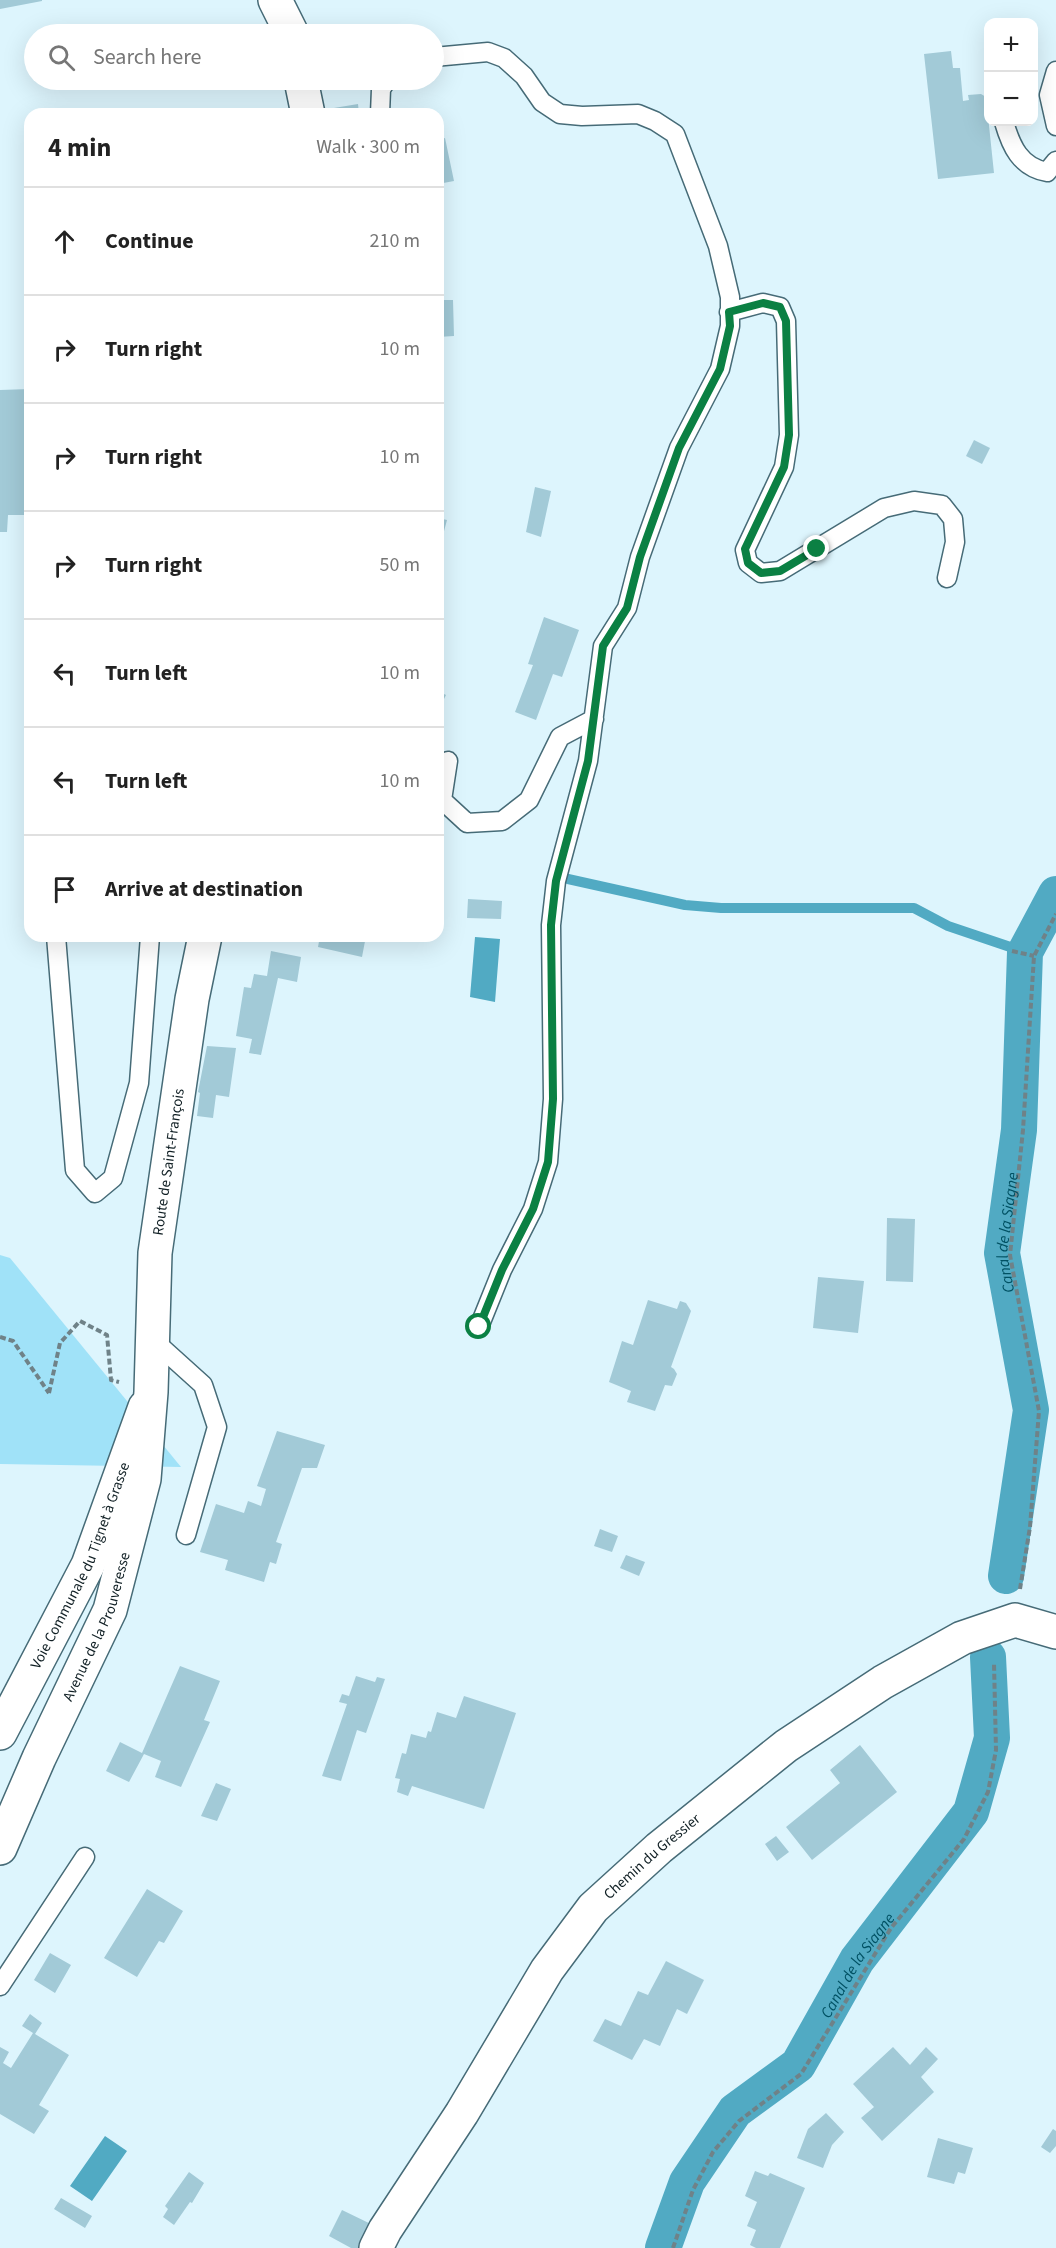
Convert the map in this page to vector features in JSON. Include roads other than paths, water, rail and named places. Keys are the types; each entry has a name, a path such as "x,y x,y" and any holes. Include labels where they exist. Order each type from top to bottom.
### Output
{"street":[{"path":"275,0 287,24"},
{"path":"303,90 307,108"},
{"name":"Route de Saint-François","path":"151,1392 155,1253 192,999 204,942"},
{"name":"Voie Communale du Tignet à Grasse","path":"0,1733 88,1565 151,1392"},
{"name":"Avenue de la Prouveresse","path":"0,1848 39,1758 110,1610 144,1479 151,1392"},
{"name":"Chemin du Gressier","path":"376,2248 462,2113 547,1970 592,1908 659,1848 786,1746 883,1682 962,1638 1015,1620 1056,1632"}],"lane":[{"path":"444,56 488,52 504,58 524,76 542,102 560,114 582,116 638,114 655,121 675,134 718,246 730,297 730,326 720,369 679,448 640,557 627,608 603,646 588,761 556,881 551,925 553,1099 548,1162 533,1209 502,1270 479,1327"},
{"path":"1056,71 1050,95 1056,126"},
{"path":"380,108 381,90"},
{"path":"1005,126 1012,147 1033,169 1047,172 1056,161"},
{"path":"729,312 763,303 780,307 786,321 789,435 784,467 745,549 748,563 761,573 780,571 884,508 914,501 942,505 953,519 955,542 948,578"},
{"path":"444,802 467,823 502,821 529,800 560,737 594,719"},
{"path":"444,787 448,761"},
{"path":"56,942 75,1170 95,1193 113,1178 139,1083 150,942"},
{"path":"152,1339 203,1385 217,1427 186,1535"},
{"path":"0,1986 85,1857"}],"waterway":[{"path":"568,879 685,905 721,908 914,908 948,926 1025,952"},
{"name":"Canal de la Siagne","path":"1006,1576 1031,1410 1002,1253 1019,1130 1025,952 1056,894"},
{"name":"Canal de la Siagne","path":"663,2248 687,2182 735,2111 798,2065 857,1960 971,1812 992,1738 988,1657"}]}
